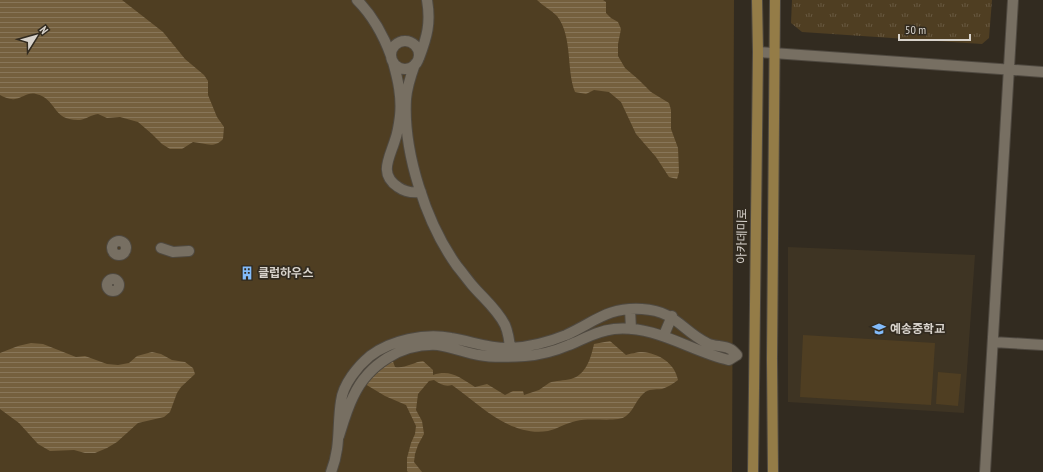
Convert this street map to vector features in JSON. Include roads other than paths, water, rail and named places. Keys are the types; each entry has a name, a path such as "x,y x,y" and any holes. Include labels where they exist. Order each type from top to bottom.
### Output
{"main road":[{"name":"아카데미로","path":"754,472 758,52 757,0"},
{"path":"773,472 772,359 775,0"}],"street":[{"path":"357,0 376,22 383,36 392,59 399,85 399,126 388,160 387,172 392,182 400,188 412,192 421,192"},
{"path":"426,0 429,21 428,32 416,62 408,86 406,98 406,112 412,156 421,192 429,214 444,246 456,265 472,285 497,312 505,325 511,352"},
{"path":"985,472 1013,0"},
{"path":"383,36 392,42 416,42 428,32"},
{"path":"404,42 416,47 419,56 412,67 404,69 396,65 392,59 393,48 404,42"},
{"path":"758,52 1043,72"},
{"path":"161,248 173,252 189,251"},
{"path":"331,472 338,451 341,400 343,392 365,361 381,356 395,354 408,349 427,345 440,346 481,356 511,352 548,342 582,328 611,312 630,309 654,311 672,316 699,338 709,344 730,349 737,355 729,360 713,356 664,335 631,329 614,329 602,332 588,336 550,352 526,356 511,352"},
{"path":"630,309 631,329"},
{"path":"664,335 672,316"},
{"path":"993,342 1043,345"},
{"path":"339,436 348,408 360,385 381,356"},
{"path":"353,376 360,385"}],"place":[{"name":"클럽하우스","path":"247,273"},
{"name":"예송중학교","path":"879,329"}]}
